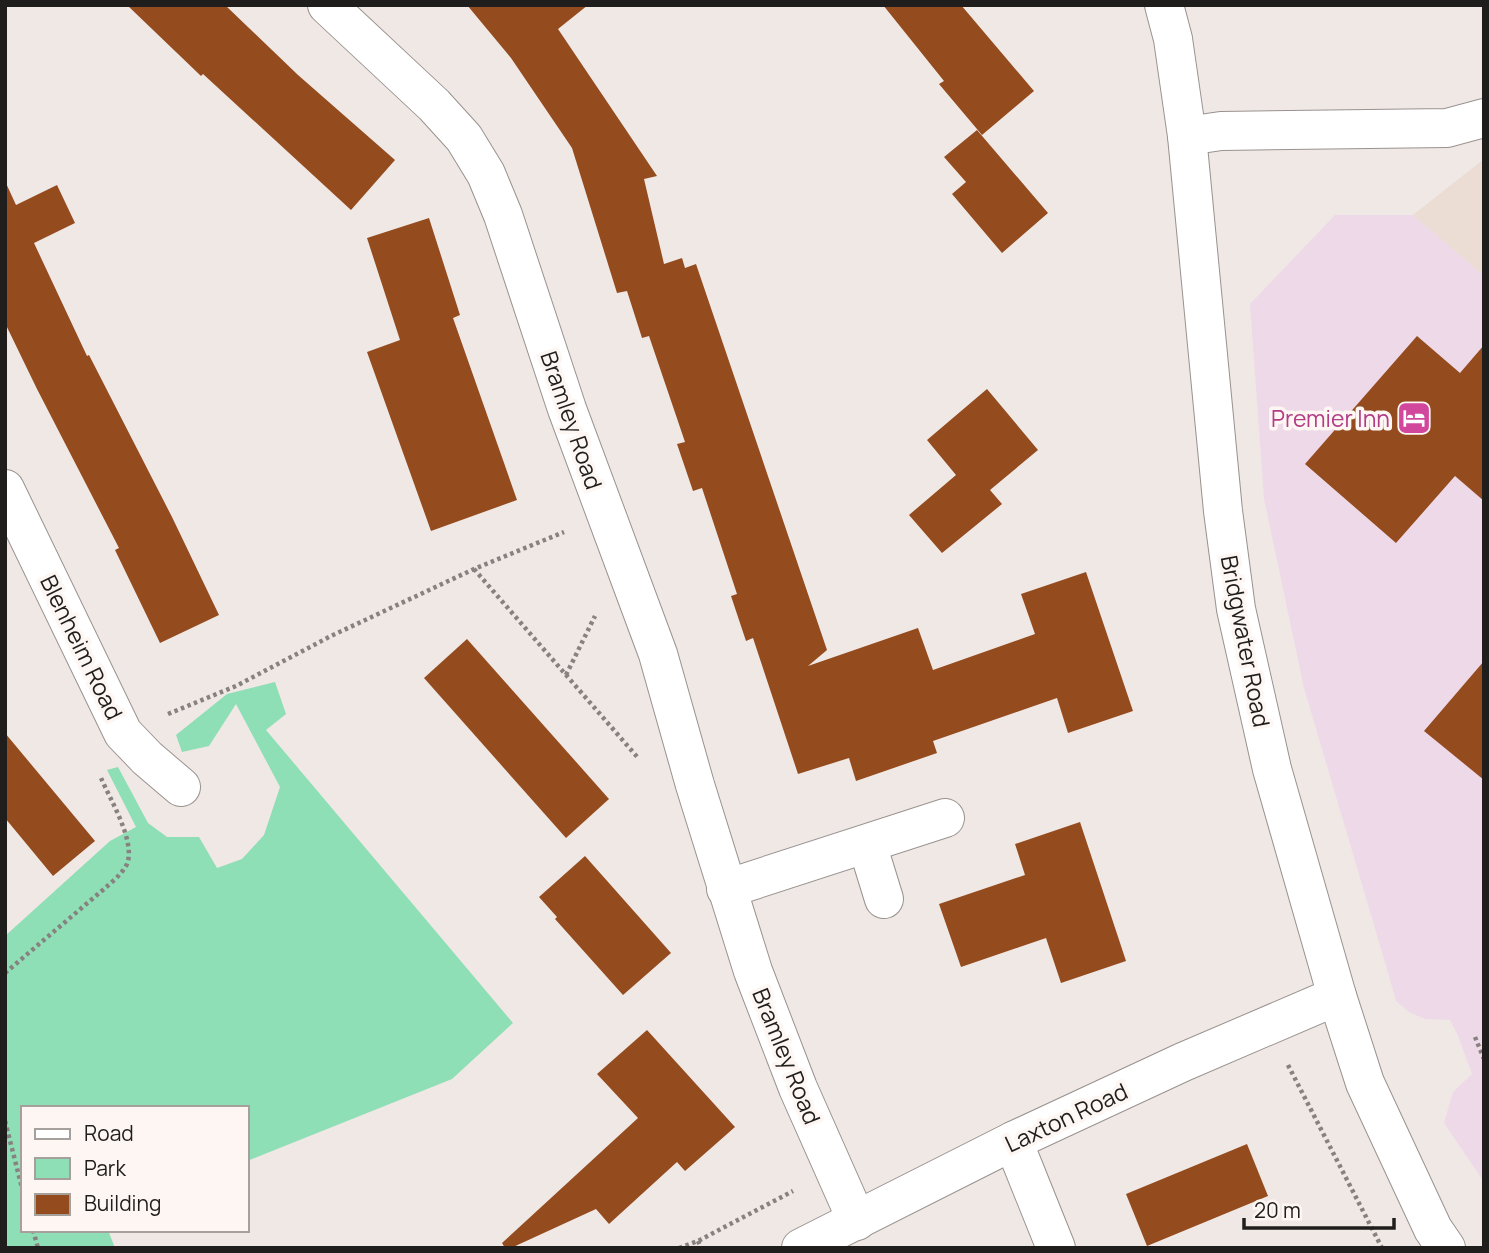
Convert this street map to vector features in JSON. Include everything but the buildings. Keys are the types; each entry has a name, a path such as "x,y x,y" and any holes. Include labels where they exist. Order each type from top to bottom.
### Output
{"street":[{"name":"Bramley Road","path":"327,5 434,105 464,138 486,174 503,215 525,287 605,515 658,654 753,971 798,1088 857,1220"},
{"name":"Bridgwater Road","path":"1164,5 1174,38 1187,136 1223,511 1236,609 1272,769 1337,996 1365,1083 1433,1229 1446,1248"},
{"path":"1187,136 1221,131 1447,128 1484,118"},
{"name":"Blenheim Road","path":"5,489 123,733 181,787"},
{"path":"726,888 945,818"},
{"path":"867,844 884,899"},
{"name":"Laxton Road","path":"800,1248 1013,1141 1183,1062 1337,996"},
{"path":"1013,1141 1056,1248"}],"path":[{"path":"123,733 236,686 331,636 474,569 605,515"},
{"path":"474,569 642,763"},
{"path":"5,973 104,889 128,862 127,837 99,774"},
{"path":"1268,1027 1382,1248"},
{"path":"1475,1037 1484,1059"},
{"path":"5,1121 21,1184"},
{"path":"679,1248 698,1241 834,1169"},
{"path":"698,1241 701,1248"}],"shaded area":[{"path":"1484,159 1484,276 1413,215"},
{"path":"1335,215 1413,215 1484,276 1484,1182 1444,1123 1453,1092 1472,1074 1458,1036 1450,1020 1425,1019 1409,1012 1396,1001 1304,688 1264,499 1250,304"}],"green space":[{"path":"275,682 286,714 266,730 513,1023 452,1079 248,1161 248,1106 21,1106 21,1232 109,1232 115,1248 5,1248 5,936 110,841 136,827 107,770 118,767 148,823 167,837 199,837 217,868 242,859 264,835 280,787 236,704 209,746 182,752 176,735 227,694"}],"place":[{"name":"Premier Inn","path":"1414,418"}]}
